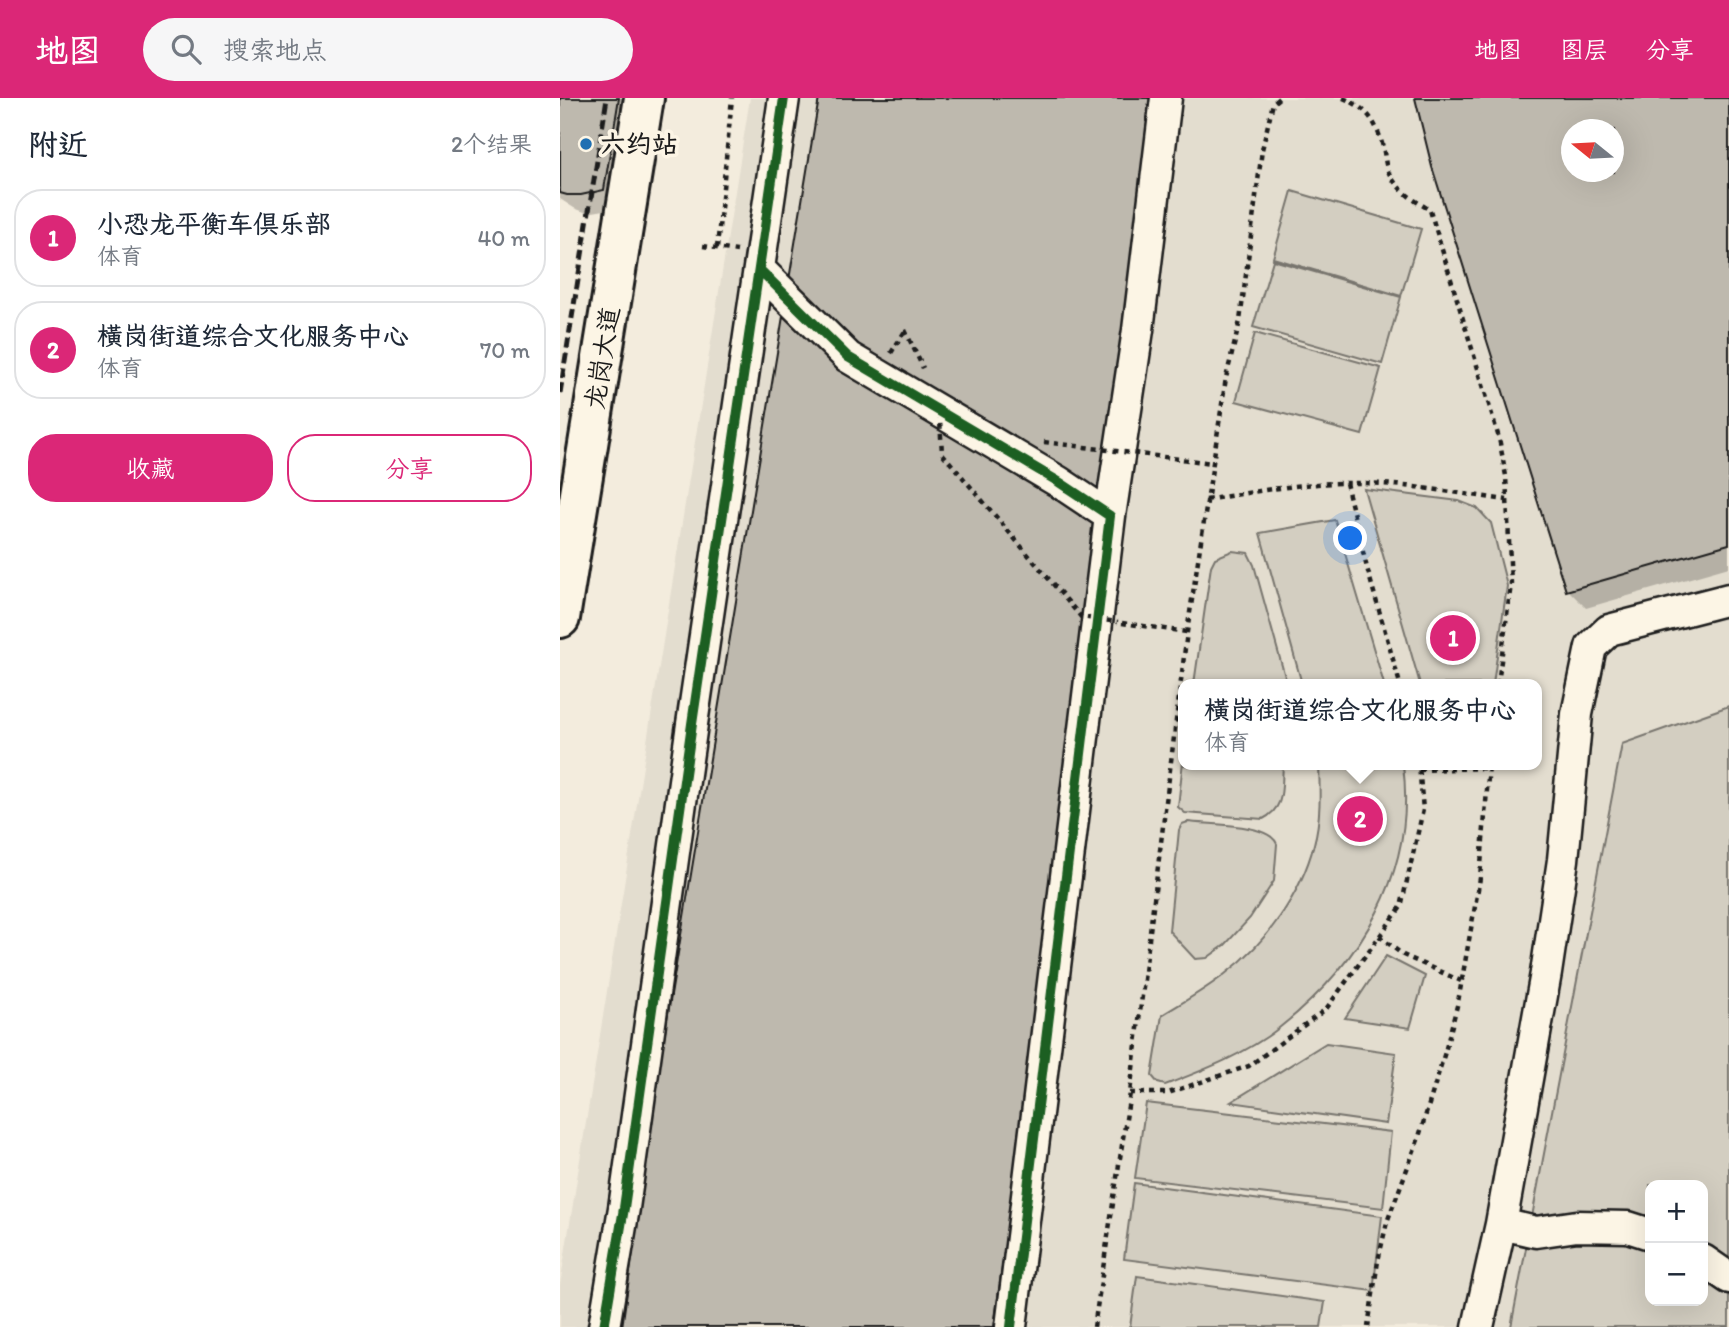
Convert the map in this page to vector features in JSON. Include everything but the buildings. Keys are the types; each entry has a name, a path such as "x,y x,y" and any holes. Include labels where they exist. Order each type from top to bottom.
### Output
{"highway":[{"name":"龙岗大道","path":"560,618 644,98"}],"street":[{"path":"604,1327 624,1208 784,98"},
{"path":"1010,1327 1110,516 1138,330 1166,98"},
{"path":"760,270 848,357 1059,482 1110,516"},
{"path":"1478,1327 1501,1224 1546,972 1563,860 1577,714 1591,647 1609,630 1729,599"},
{"path":"1501,1224 1536,1232 1577,1226 1628,1227 1645,1232"},
{"path":"1708,1263 1729,1278"}],"path":[{"path":"717,248 732,98"},
{"path":"1181,679 1212,463 1226,378 1240,321 1262,150 1273,103 1279,98"},
{"path":"1343,98 1359,105 1374,121 1388,171 1400,189 1430,210 1499,438 1506,476 1511,584 1499,679"},
{"path":"939,404 942,453 1081,617 1187,632"},
{"path":"1044,442 1212,463"},
{"path":"1206,500 1265,489 1346,483 1410,487 1507,500"},
{"path":"1346,483 1399,679"},
{"path":"1094,1327 1130,1093 1178,705"},
{"path":"1130,1093 1168,1093 1249,1066 1326,1009 1401,907 1423,810 1419,770"},
{"path":"1368,1327 1387,1222 1429,1106 1445,1052 1461,981 1480,878 1489,770"},
{"path":"1379,936 1403,955 1461,981"}],"shaded area":[{"path":"750,98 1729,98 1729,706 1622,744 1511,1327 560,1327 560,1285"},
{"path":"1292,191 1421,229 1401,296 1273,258"},
{"path":"1273,260 1401,297 1382,364 1253,327"},
{"path":"1255,333 1381,368 1362,435 1236,401"},
{"path":"1364,489 1459,501 1477,508 1491,523 1507,586 1494,679 1419,679"},
{"path":"1335,520 1383,679 1301,679 1260,533"},
{"path":"1232,551 1248,553 1254,565 1286,679 1195,679 1211,566 1215,558"},
{"path":"1729,706 1729,1327 1511,1327 1622,744"},
{"path":"1182,770 1283,770 1279,803 1276,809 1263,819 1185,813 1178,807"},
{"path":"1319,770 1403,770 1405,804 1401,842 1392,878 1377,912 1335,975 1279,1028 1224,1061 1165,1085 1158,1083 1152,1076 1162,1015 1210,985 1240,962 1268,933 1291,899 1308,863 1318,825"},
{"path":"1188,822 1251,829 1272,837 1277,844 1274,881 1250,918 1225,945 1207,958 1195,959 1169,931 1179,830 1182,824"},
{"path":"1386,956 1425,976 1410,1028 1345,1018"},
{"path":"1326,1043 1396,1053 1386,1124 1231,1102"},
{"path":"1146,1103 1391,1132 1383,1208 1135,1178"},
{"path":"1134,1183 1382,1216 1373,1291 1124,1259"},
{"path":"1137,1276 1325,1302 1321,1327 1130,1327"}],"railway":[{"path":"560,393 607,98"}],"cycle path":[{"path":"604,1327 624,1208 784,98"},
{"path":"760,270 848,357 1059,482 1110,516 1011,1327"}],"place":[{"name":"六约站","path":"586,144"},
{"name":"小恐龙平衡车俱乐部","path":"1453,638"},
{"name":"横岗街道综合文化服务中心","path":"1360,819"}]}
